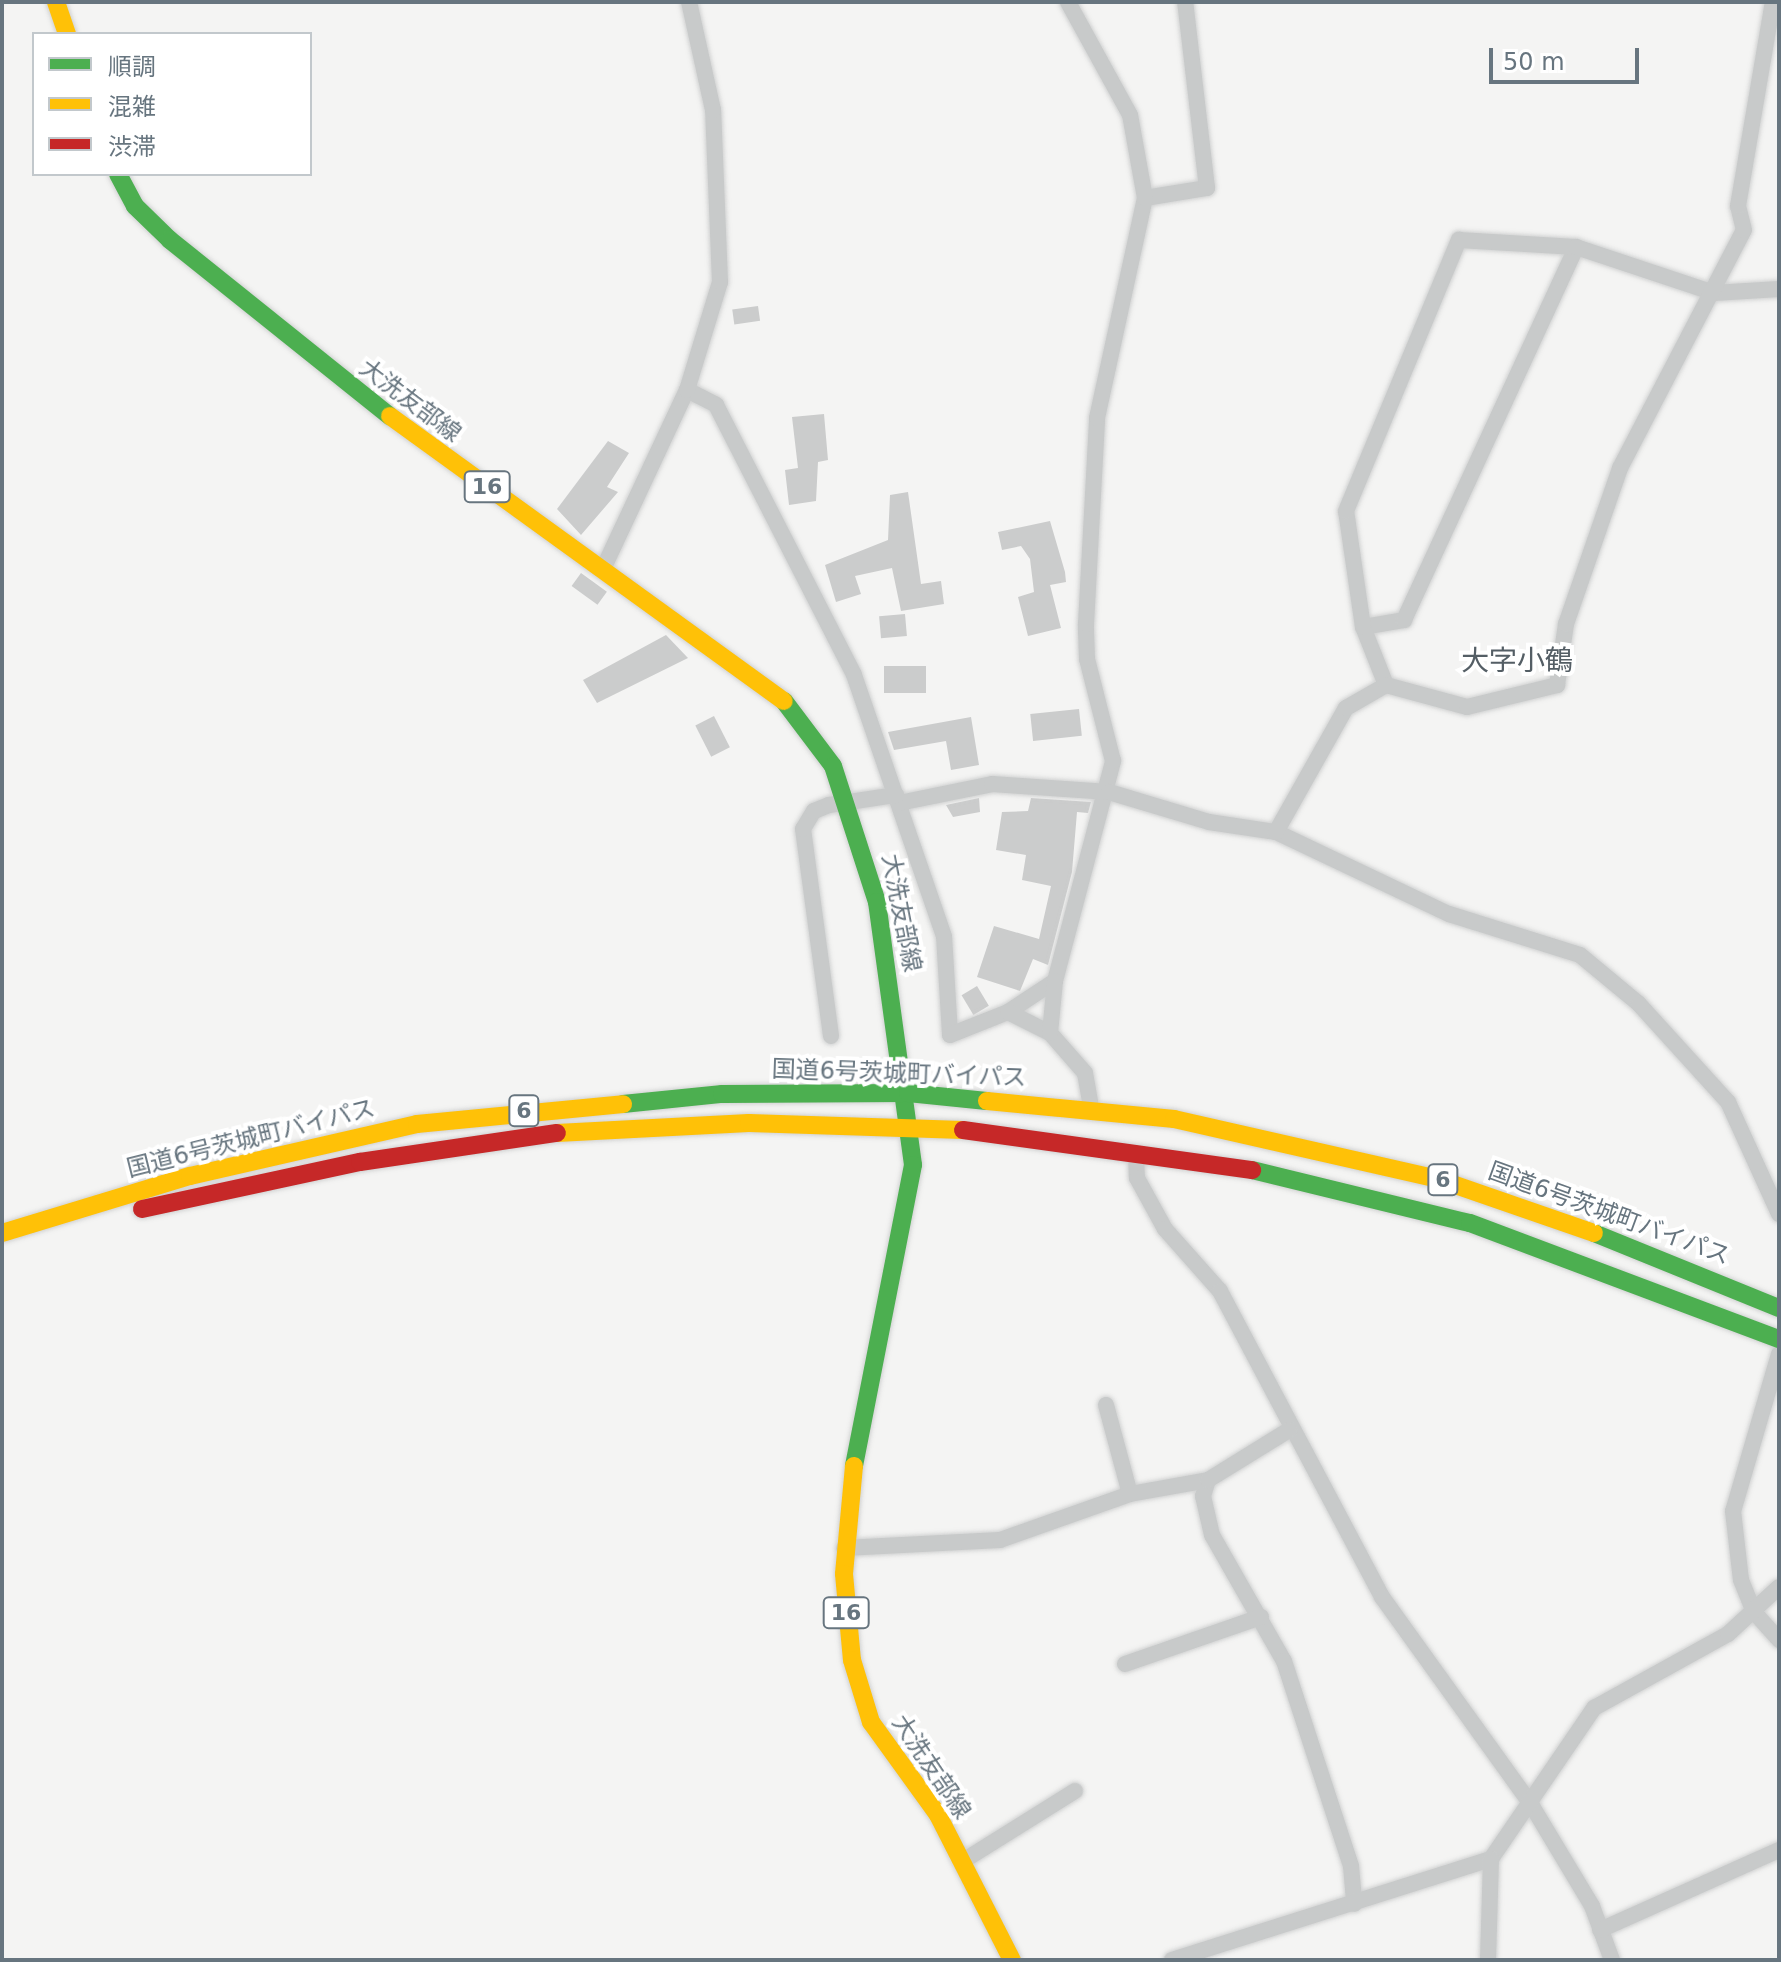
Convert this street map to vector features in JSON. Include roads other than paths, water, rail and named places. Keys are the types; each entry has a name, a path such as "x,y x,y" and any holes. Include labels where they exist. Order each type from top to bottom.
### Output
{"main road":[{"path":"56,2 66,32"},
{"name":"大洗友部線","path":"119,176 149,219 259,314 792,707 812,729 848,802 877,902 908,1093 910,1127 905,1229 863,1416 844,1548 852,1660 871,1722 963,1861 1012,1960"},
{"name":"国道6号茨城町バイパス","path":"2,1233 190,1176 417,1124 722,1094 908,1093 1091,1106 1438,1179 1695,1268 1779,1308"},
{"name":"国道6号茨城町バイパス","path":"2,1241 360,1162 560,1133 735,1123 910,1127 1248,1169 1470,1223 1779,1339"}],"street":[{"path":"603,569 687,390 714,317 722,253 713,110 689,2"},
{"path":"1050,1033 1055,981 1109,792 1112,741 1086,648 1097,418 1145,198 1130,115 1068,2"},
{"path":"1145,198 1207,188 1185,2"},
{"path":"1276,832 1346,708 1386,685 1467,707 1557,685 1566,624 1620,468 1714,293 1744,230 1738,206 1773,2"},
{"path":"1386,685 1363,627 1346,511 1459,240 1576,247 1714,293 1779,289"},
{"path":"1363,627 1404,620 1576,247"},
{"path":"687,390 716,405 831,629 897,799 944,936 950,1035 1008,1012 1055,981"},
{"path":"831,1036 800,839 814,811 848,802 897,799 947,787 992,784 1109,792 1209,822 1276,832 1449,914 1597,966 1728,1102 1779,1214"},
{"path":"1008,1012 1050,1033 1085,1073 1091,1106"},
{"path":"1136,1153 1137,1178 1165,1229 1220,1291 1289,1430 1382,1597 1532,1806 1600,1930 1612,1960"},
{"path":"1779,1354 1733,1511 1741,1580 1754,1612 1779,1640"},
{"path":"1106,1405 1130,1494"},
{"path":"844,1548 1000,1540 1130,1494 1208,1480 1289,1430"},
{"path":"1208,1480 1203,1496 1217,1549 1261,1617 1284,1661 1351,1866 1354,1904"},
{"path":"1172,1960 1491,1859 1532,1806 1594,1708 1694,1657 1754,1612 1779,1587"},
{"path":"1125,1664 1261,1617"},
{"path":"963,1861 1075,1791"},
{"path":"1600,1930 1779,1850"},
{"path":"1488,1960 1491,1859"}],"district":[{"name":"大字小鶴","path":"1517,661"}]}
